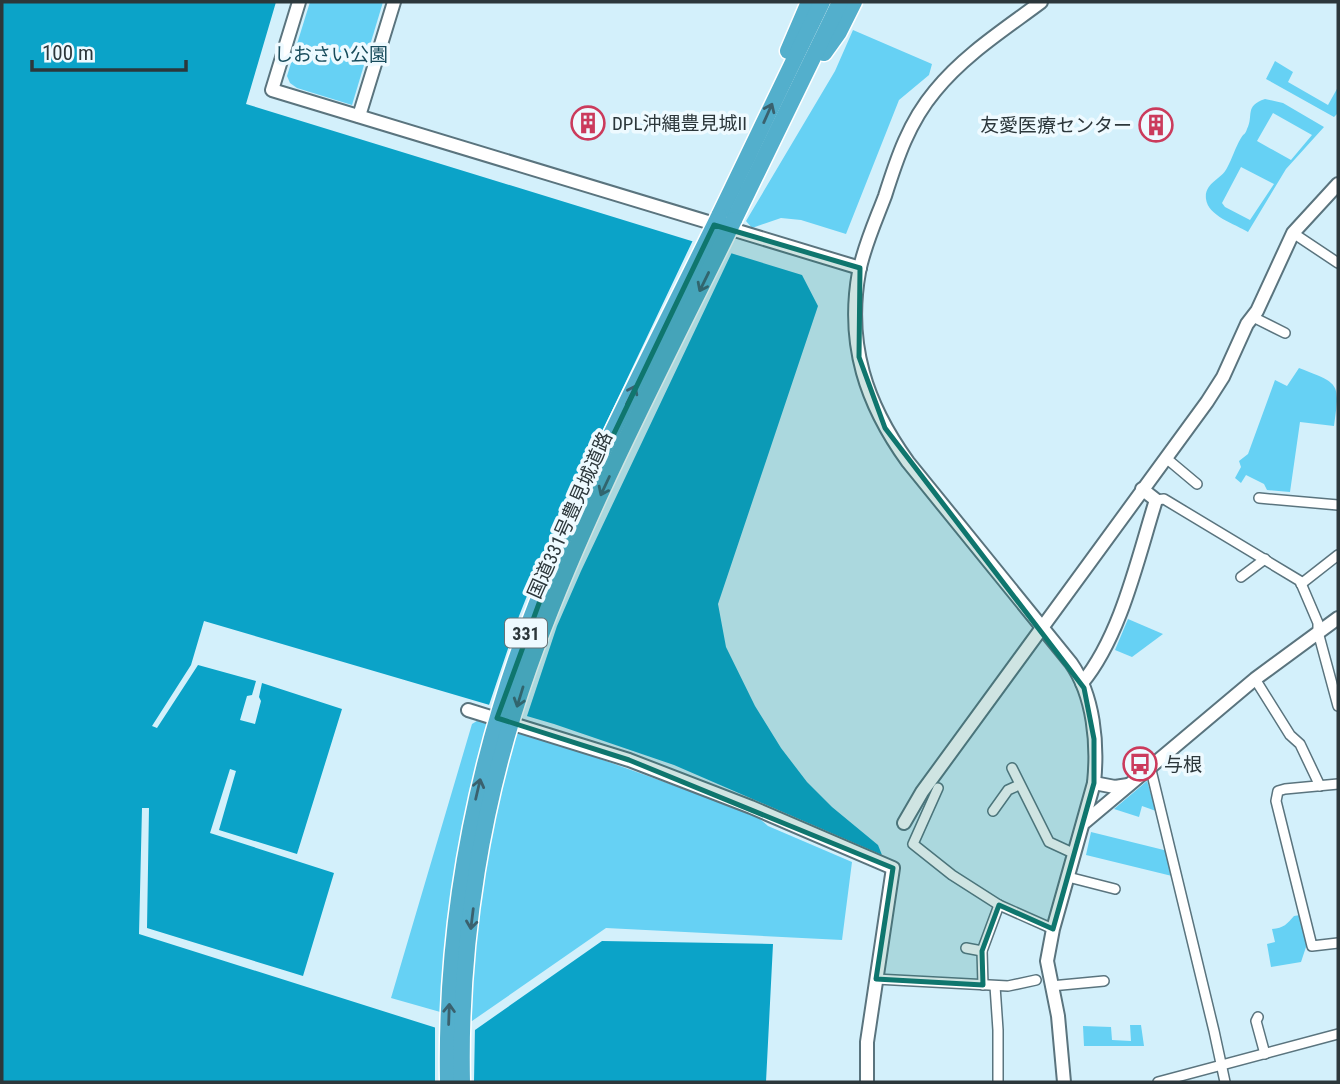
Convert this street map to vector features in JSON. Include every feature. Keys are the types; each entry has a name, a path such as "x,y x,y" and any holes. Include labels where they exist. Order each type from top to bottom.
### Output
{"highway":[{"path":"784,78 787,53 809,2"},
{"name":"国道331号豊見城道路","path":"462,1082 467,953 479,863 497,776 528,668 575,552 727,218 784,78 822,2"},
{"name":"国道331号豊見城道路","path":"448,1082 450,977 457,904 468,835 498,716 539,596 560,546 727,218 799,89 840,2"},
{"path":"799,89 839,32 853,2"}],"street":[{"path":"299,2 272,90 860,268"},
{"path":"359,116 394,2"},
{"path":"1041,2 965,61 942,82 923,105 903,143 860,268 856,315 859,357 869,393 885,428 908,462 1071,663 1089,704 1096,763 1094,783 1053,929 1047,961 1061,1036 1065,1082"},
{"path":"904,823 922,792 1223,377 1293,233 1338,184"},
{"path":"1293,233 1338,263"},
{"path":"1253,317 1285,333"},
{"path":"1166,458 1196,484"},
{"path":"1142,489 1156,500 1164,499 1265,559 1301,584 1318,623 1318,632 1338,706"},
{"path":"1259,498 1338,505"},
{"path":"1082,683 1098,663 1113,629 1156,500"},
{"path":"1301,584 1338,555"},
{"path":"1241,578 1265,559"},
{"path":"1084,822 1255,679 1338,618"},
{"path":"1255,679 1290,734 1300,744 1320,786"},
{"path":"468,710 641,765 751,807 893,868 866,1053 867,1082"},
{"path":"1150,766 1225,1082"},
{"path":"1012,768 1049,842 1074,854"},
{"path":"1094,783 1115,787 1129,785"},
{"path":"1338,784 1284,789 1278,791 1276,801 1311,946 1338,943"},
{"path":"993,811 1008,790 1019,785"},
{"path":"938,788 913,844 999,905 1053,929"},
{"path":"1068,877 1115,889"},
{"path":"983,985 982,951 999,905"},
{"path":"966,948 982,951"},
{"path":"876,979 995,986 1036,980"},
{"path":"1051,986 1104,981"},
{"path":"995,986 998,1082"},
{"path":"1258,1017 1256,1021 1265,1054"},
{"path":"1158,1082 1338,1034"}],"highlighted area":[{"path":"714,225 860,268 859,357 885,428 1084,688 1094,739 1094,783 1053,929 999,905 982,951 983,985 876,979 893,868 629,760 497,718 560,546"}],"green space":[{"name":"しおさい公園","path":"310,2 383,2 352,105 297,88 290,83 287,76"},
{"path":"853,30 932,64 929,75 899,100 846,234 801,220 781,218 752,228 746,221 835,71"},
{"path":"1275,61 1293,72 1288,82 1328,105 1338,87 1338,113 1334,117 1266,79"},
{"path":"1265,99 1283,103 1324,127 1286,169 1248,232 1212,210 1206,194 1210,185 1227,168 1249,124 1252,108","holes":["1273,113 1312,135 1291,160 1257,141","1241,167 1274,184 1250,220 1222,203"]},
{"path":"1299,368 1334,386 1337,401 1334,426 1300,422 1290,492 1267,490 1264,484 1246,475 1241,483 1235,478 1241,467 1239,461 1248,454 1275,380 1287,386"},
{"path":"1128,619 1163,634 1132,657 1115,650"},
{"path":"480,719 754,814 768,826 852,862 842,940 606,928 472,1021 391,998 472,724"},
{"path":"1147,781 1156,811 1142,806 1139,817 1114,809"},
{"path":"1091,832 1168,851 1172,876 1086,855"},
{"path":"1300,915 1307,944 1301,962 1271,967 1267,944 1275,942 1272,929 1282,927 1294,916"},
{"path":"1130,1025 1141,1025 1144,1046 1084,1046 1083,1026 1111,1027 1112,1040 1131,1041"}],"shaded area":[{"path":"2,2 276,2 246,104 802,275 818,306 718,604 726,647 755,706 781,748 807,782 832,807 878,845 882,855 674,765 554,724 204,621 191,665 152,726 157,728 198,665 256,681 252,695 247,696 240,720 255,724 262,683 342,709 297,854 219,830 236,771 230,769 210,833 334,873 303,976 147,928 149,808 142,808 139,934 465,1037 602,941 773,944 766,1082 2,1082"}],"pier":[{"path":"694,238 733,250 581,571 557,626 526,719 488,708 542,558"},
{"path":"435,1023 465,1033 475,1026 474,1082 435,1082"}],"place":[{"name":"DPL沖縄豊見城II","path":"588,123"},
{"name":"友愛医療センター","path":"1156,125"},
{"name":"与根","path":"1140,764"}]}
